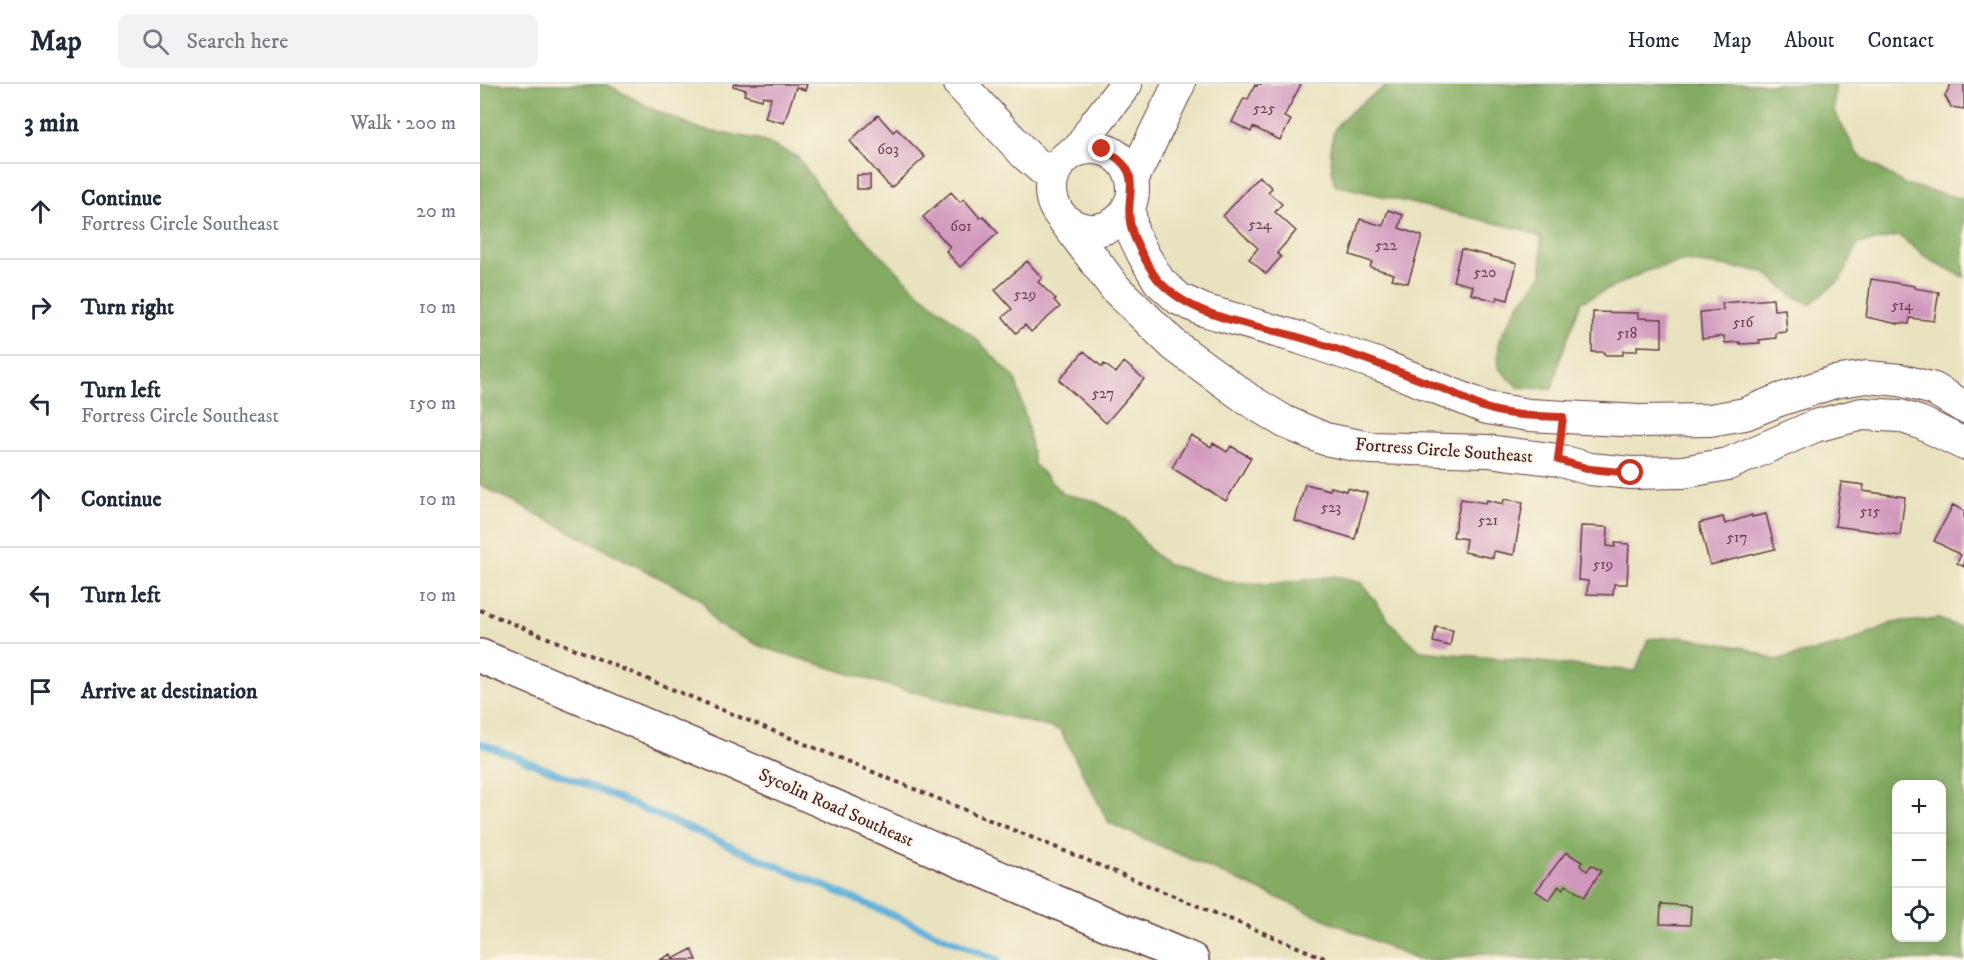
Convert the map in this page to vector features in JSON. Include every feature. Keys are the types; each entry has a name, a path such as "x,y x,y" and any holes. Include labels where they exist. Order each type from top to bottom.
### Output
{"main road":[{"name":"Sycolin Road Southeast","path":"480,656 727,759 973,868 1192,960"}],"street":[{"path":"960,84 1026,155 1053,178"},
{"path":"1079,150 1095,124 1126,84"},
{"path":"1179,84 1131,192 1118,221 1092,230 1077,227 1064,220 1056,210 1051,196 1055,171 1066,157 1088,148 1102,149 1118,157 1126,167 1131,192 1132,231 1143,254 1159,281 1179,299 1203,310 1300,338 1380,365 1487,408 1529,415 1639,421 1710,420 1745,414 1834,382 1867,377 1900,380 1934,389 1964,406"},
{"name":"Fortress Circle Southeast","path":"1064,220 1116,289 1175,346 1249,400 1286,422 1325,440 1370,448 1488,451 1558,460 1590,469 1631,473 1683,472 1728,464 1815,426 1862,414 1900,416 1921,423 1964,444"},
{"path":"1558,460 1563,417"}],"path":[{"path":"480,610 1329,960"}],"green space":[{"path":"480,84 606,84 655,110 703,130 758,139 798,157 831,205 915,289 973,336 1015,378 1027,423 1034,464 1063,494 1092,500 1125,518 1151,551 1167,564 1229,582 1273,584 1336,576 1362,583 1391,623 1420,651 1636,671 1648,639 1682,637 1745,648 1775,660 1845,644 1892,623 1939,619 1964,629 1964,960 1542,960 1480,953 1444,960 1417,960 1109,823 1060,730 887,685 762,647 716,624 701,599 480,485"},
{"path":"1390,84 1835,84 1834,111 1858,155 1904,184 1964,199 1964,277 1930,260 1899,236 1858,244 1841,279 1810,304 1793,296 1765,272 1686,261 1649,270 1581,302 1560,359 1552,389 1518,387 1498,368 1499,340 1519,304 1542,275 1541,237 1520,229 1335,185 1331,150 1335,129 1352,111"}],"building":[{"path":"734,84 807,84 805,90 796,87 784,123 765,118 771,98 763,96 762,100 744,95 746,90 733,86"},
{"path":"1301,84 1284,117 1291,120 1280,140 1253,127 1251,132 1232,122 1244,98 1248,99 1255,85"},
{"path":"1951,84 1964,84 1964,109 1951,107 1945,96"},
{"path":"878,115 893,132 897,129 925,157 891,188 850,141"},
{"path":"857,175 870,175 870,189 857,189"},
{"path":"1259,176 1272,188 1268,192 1282,204 1275,212 1296,231 1277,253 1281,257 1266,274 1249,259 1258,248 1223,216"},
{"path":"951,192 960,202 964,199 980,218 983,216 998,233 960,267 946,251 950,247 923,217"},
{"path":"1388,210 1403,215 1399,228 1422,236 1408,283 1392,279 1394,274 1370,267 1372,262 1350,255 1360,219 1383,226"},
{"path":"1461,249 1517,263 1508,300 1497,297 1496,301 1471,294 1473,286 1453,281"},
{"path":"1027,261 1042,278 1038,282 1056,299 1054,300 1060,307 1031,332 1025,325 1016,333 1003,317 1012,309 995,290"},
{"path":"1871,279 1939,292 1934,321 1910,318 1909,324 1898,324 1866,317"},
{"path":"1773,299 1774,310 1785,309 1787,332 1776,333 1776,338 1759,340 1760,343 1725,343 1724,336 1702,339 1700,312 1723,310 1722,303"},
{"path":"1593,312 1638,313 1638,318 1662,319 1662,347 1637,346 1637,351 1623,351 1623,355 1604,355 1604,352 1592,352"},
{"path":"1084,351 1102,367 1104,364 1116,373 1124,362 1144,379 1106,423 1059,380"},
{"path":"1191,435 1211,447 1213,443 1227,452 1231,446 1251,458 1226,501 1172,468"},
{"path":"1841,482 1864,485 1863,491 1905,497 1900,535 1835,526"},
{"path":"1305,484 1330,490 1331,487 1346,491 1347,488 1367,493 1355,539 1295,521"},
{"path":"1461,499 1486,503 1487,500 1503,504 1504,499 1523,502 1514,555 1494,551 1493,558 1464,552 1466,539 1453,537"},
{"path":"1953,505 1964,511 1964,567 1957,563 1961,555 1934,541"},
{"path":"1766,514 1775,549 1710,565 1699,523 1723,517 1725,524 1752,515 1752,517"},
{"path":"1581,526 1608,527 1607,546 1615,547 1615,543 1629,544 1627,584 1614,584 1613,595 1587,594 1588,581 1578,580"},
{"path":"1436,627 1453,630 1450,646 1433,642"},
{"path":"1566,852 1582,862 1580,866 1587,871 1591,865 1601,871 1584,897 1566,885 1563,889 1559,886 1549,900 1536,891"},
{"path":"1661,904 1691,906 1690,925 1660,924"},
{"path":"692,949 697,960 660,960 671,954 673,959"}],"waterway":[{"path":"480,743 582,783 998,960"}],"route":[{"path":"1102,149 1118,157 1126,167 1132,180 1132,198 1129,205 1132,231 1159,281 1179,299 1236,321 1300,338 1380,365 1487,408 1529,415 1563,417 1558,460 1590,469 1631,473"}]}
